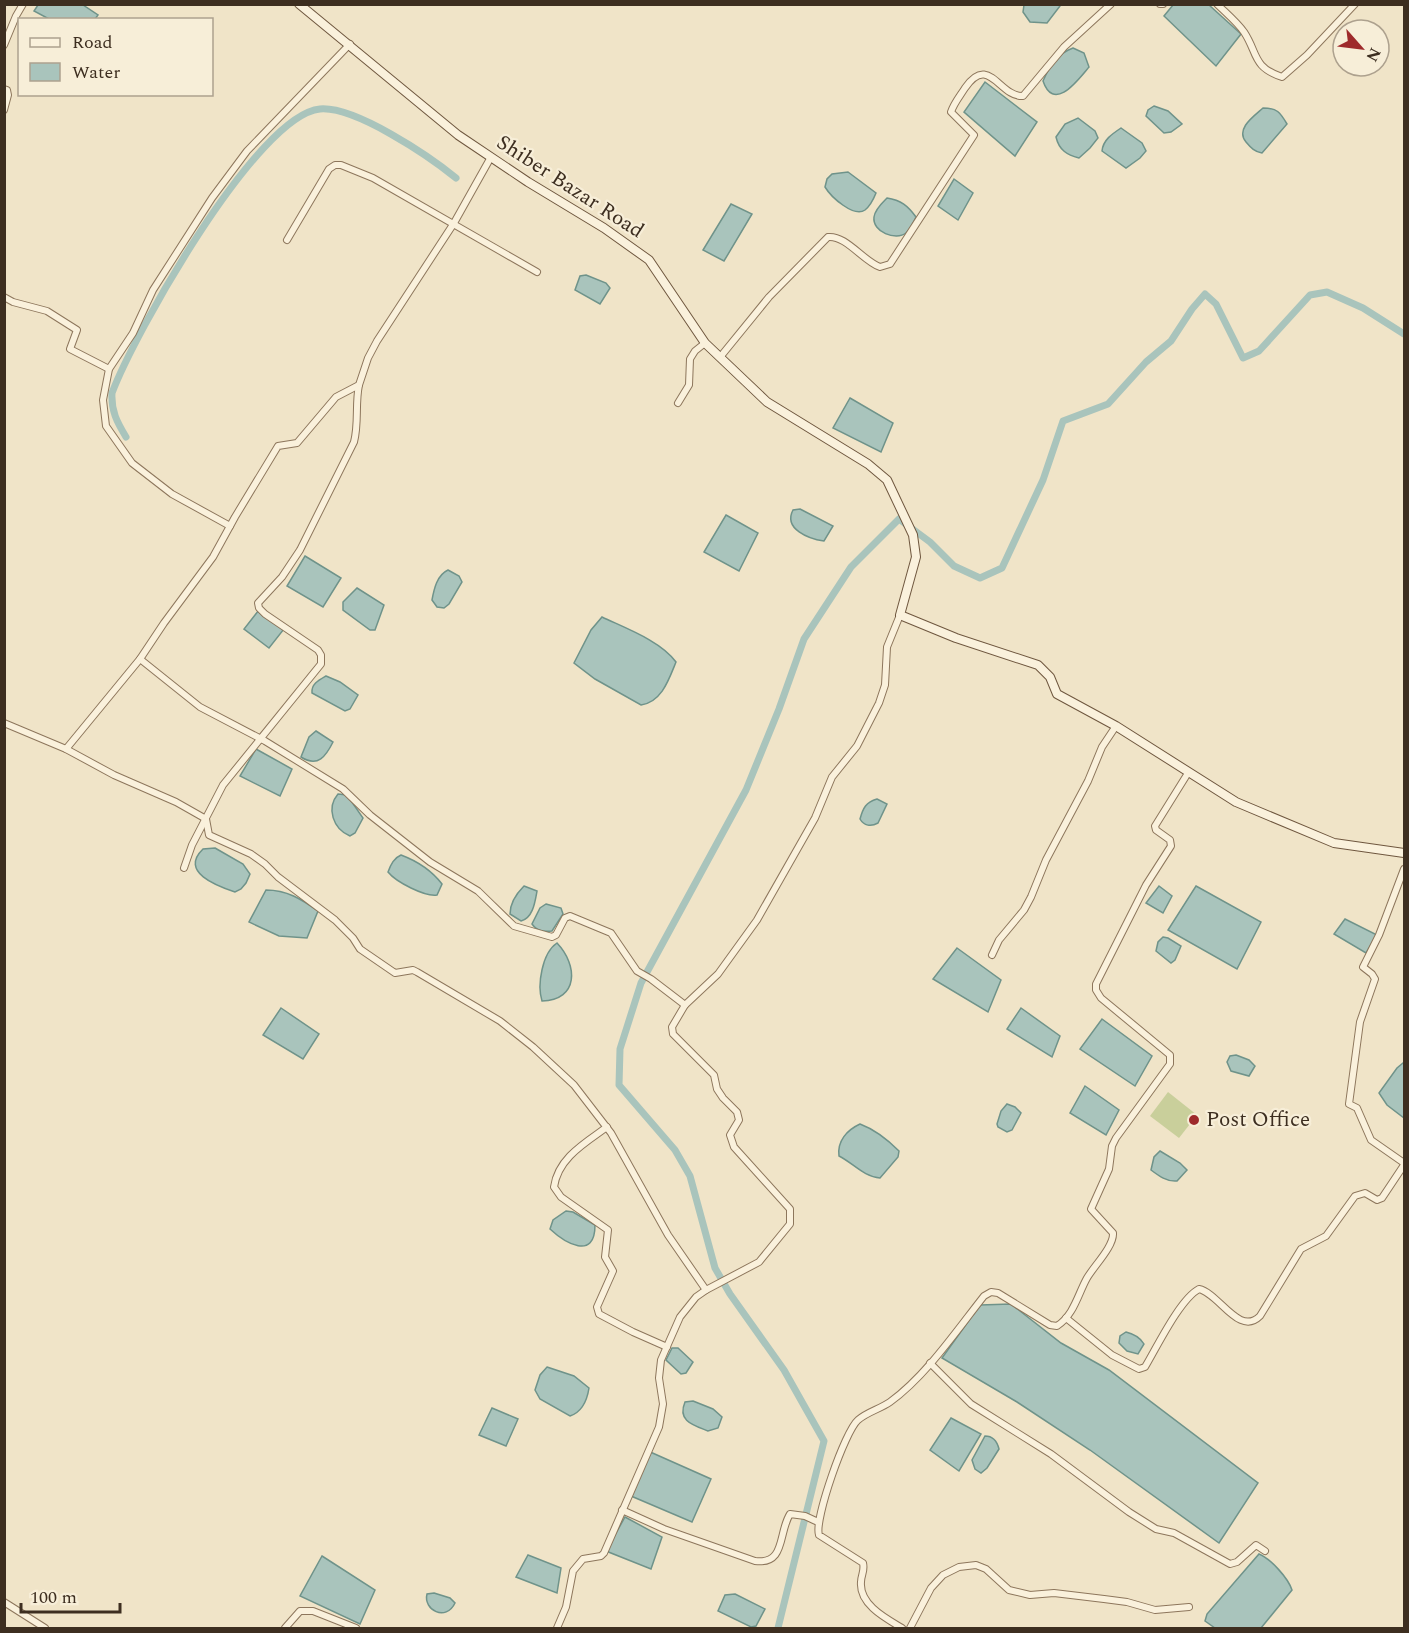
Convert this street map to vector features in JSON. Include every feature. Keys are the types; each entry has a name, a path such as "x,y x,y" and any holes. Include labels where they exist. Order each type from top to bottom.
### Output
{"street":[{"path":"4,45 23,4"},
{"name":"Shiber Bazar Road","path":"299,4 458,135 604,228 649,260 705,343 767,402 868,464 887,480 913,535 916,556 900,615"},
{"path":"721,356 769,297 828,237 834,236 840,239 872,264 880,267 890,264 974,135 951,112 973,77 978,74 988,75 1015,95 1023,96 1064,47 1111,4"},
{"path":"1217,4 1245,34 1260,65 1282,76 1307,55 1355,4"},
{"path":"230,526 172,494 132,463 106,426 103,400 109,369 133,333 153,290 212,198 247,151 350,44"},
{"path":"4,88 8,95 4,110"},
{"path":"184,868 192,845 223,785 319,669 322,659 318,651 266,614 259,608 258,603 282,577 296,557 354,442 357,430 359,385 368,358 454,223 491,157"},
{"path":"286,240 330,169 334,165 341,165 373,178 537,272"},
{"path":"4,297 13,302 47,311 77,330 70,349 109,369"},
{"path":"678,403 688,385 690,359 695,351 705,343"},
{"path":"66,749 140,659 213,557 278,446 297,443 336,397 359,385"},
{"path":"557,1629 566,1607 573,1571 583,1559 601,1556 611,1538 661,1417 663,1404 659,1378 661,1360 680,1317 696,1297 706,1290 759,1262 790,1224 790,1209 734,1148 730,1135 739,1120 736,1112 717,1089 714,1075 674,1034 672,1027 685,1005 718,974 756,920 815,818 832,777 857,746 879,703 885,685 887,647 900,615 956,638 1038,665 1050,678 1057,694 1116,726 1236,802 1334,843 1404,853"},
{"path":"140,659 200,707 261,739 343,789 370,815 430,862 478,891 514,926 552,937 556,935 568,916 611,933 637,971 685,1005"},
{"path":"4,723 66,749 114,775 176,801 206,819 209,835 251,854 265,864 278,877 335,920 353,938 360,950 395,973 413,970 417,972 500,1021 533,1047 574,1085 607,1127 668,1235 706,1290"},
{"path":"992,955 999,940 1024,910 1046,860 1088,781 1102,747 1116,726"},
{"path":"902,1629 876,1611 863,1593 861,1582 863,1563 823,1539 817,1532 837,1461 856,1423 890,1401 930,1363 988,1293 998,1293 1057,1326 1073,1308 1087,1277 1113,1237 1113,1233 1091,1209 1109,1170 1112,1146 1116,1138 1170,1064 1170,1055 1101,998 1096,990 1096,984 1146,885 1172,844 1170,840 1155,830 1155,826 1188,773"},
{"path":"1066,1318 1112,1355 1139,1369 1145,1367 1191,1294 1199,1289 1207,1291 1246,1323 1255,1321 1301,1249 1326,1236 1355,1196 1365,1193 1377,1200 1382,1198 1404,1164 1371,1140 1357,1108 1349,1104 1360,1022 1375,979 1362,967 1379,935 1404,869"},
{"path":"607,1127 569,1156 560,1169 554,1187 561,1197 608,1230 604,1254 612,1271 597,1307 599,1314 667,1347"},
{"path":"930,1363 971,1404 1051,1454 1129,1512 1156,1529 1174,1533 1230,1564 1237,1562 1256,1545 1265,1551"},
{"path":"622,1510 664,1529 766,1562 778,1552 790,1514 806,1516 818,1522"},
{"path":"910,1629 931,1588 942,1575 959,1567 976,1565 986,1569 1009,1590 1030,1595 1054,1593 1127,1602 1155,1610 1189,1607"},
{"path":"4,1602 45,1629"},
{"path":"285,1629 300,1611 309,1610 356,1629"}],"green space":[{"path":"1168,1092 1197,1115 1179,1138 1150,1116"}],"water":[{"path":"38,5 83,5 98,15 96,18 47,18 34,11"},
{"path":"1024,5 1060,6 1047,23 1030,22 1023,12"},
{"path":"1173,5 1209,5 1241,34 1216,66 1164,16"},
{"path":"1073,48 1084,53 1089,67 1073,86 1059,94 1053,94 1043,81 1055,61 1063,53"},
{"path":"985,82 1037,122 1015,156 964,112"},
{"path":"1154,106 1168,111 1182,124 1171,132 1164,133 1146,116 1148,110"},
{"path":"1263,108 1278,112 1287,124 1262,153 1255,151 1246,142 1243,132 1247,123"},
{"path":"1078,118 1095,131 1098,138 1079,158 1064,151 1056,137 1065,124"},
{"path":"1121,128 1142,143 1146,151 1126,168 1102,151 1106,140"},
{"path":"848,172 876,193 865,210 860,212 849,209 837,201 825,187 827,179 832,174"},
{"path":"954,179 973,193 958,220 938,206"},
{"path":"887,198 904,204 916,217 909,230 902,235 886,234 874,222 876,211"},
{"path":"731,204 752,214 724,261 703,250"},
{"path":"586,275 606,283 610,288 600,304 575,290 580,276"},
{"path":"850,398 893,423 881,452 833,428"},
{"path":"800,509 833,526 824,541 811,538 794,528 791,517 793,510"},
{"path":"726,515 758,533 739,571 704,552"},
{"path":"305,556 341,578 323,607 287,586"},
{"path":"448,570 459,576 462,582 449,604 444,608 437,607 432,600 435,587 441,575"},
{"path":"357,588 384,605 375,630 370,630 343,610 343,602"},
{"path":"259,610 284,629 269,648 244,629"},
{"path":"602,617 652,641 676,662 664,689 648,703 641,705 595,679 574,663 591,630"},
{"path":"326,676 340,682 358,695 350,709 345,711 312,693 314,685"},
{"path":"316,731 333,742 321,759 307,760 301,757 309,737"},
{"path":"256,749 292,769 280,796 240,776"},
{"path":"338,794 347,795 363,818 355,833 350,836 339,828 333,818 332,805"},
{"path":"877,799 887,804 878,823 866,824 860,819 862,812 868,804"},
{"path":"215,848 243,864 250,874 241,889 235,892 219,886 203,877 198,871 195,865 197,857 203,849"},
{"path":"401,855 424,867 438,879 442,884 437,895 425,894 411,888 388,872 396,858"},
{"path":"524,886 537,891 531,913 521,921 510,914 510,910 518,892"},
{"path":"1159,886 1172,896 1163,913 1146,903"},
{"path":"1196,886 1261,922 1237,969 1168,930"},
{"path":"266,890 294,896 318,911 307,938 279,936 249,922"},
{"path":"546,904 561,908 563,914 552,931 540,930 532,924 540,908"},
{"path":"1345,919 1377,935 1366,953 1334,934"},
{"path":"1163,937 1181,946 1175,960 1171,963 1156,951 1158,942"},
{"path":"557,943 569,961 571,980 569,988 563,995 542,1001 540,987 544,962"},
{"path":"957,948 1001,980 988,1012 933,979"},
{"path":"281,1008 319,1034 303,1059 263,1035"},
{"path":"1021,1008 1060,1036 1052,1057 1007,1029"},
{"path":"1102,1019 1152,1056 1135,1086 1080,1049"},
{"path":"1236,1055 1249,1060 1255,1066 1249,1076 1231,1071 1227,1062 1230,1056"},
{"path":"1403,1063 1404,1118 1387,1105 1379,1093"},
{"path":"1085,1086 1119,1110 1106,1135 1070,1113"},
{"path":"1007,1104 1015,1107 1021,1113 1012,1130 1007,1132 997,1124 1001,1111"},
{"path":"860,1124 881,1135 899,1151 898,1157 880,1178 864,1172 839,1156 841,1141 851,1129"},
{"path":"1160,1151 1187,1170 1177,1181 1166,1180 1151,1170 1154,1157"},
{"path":"566,1211 573,1212 595,1225 594,1236 590,1243 578,1246 563,1239 550,1229 553,1220"},
{"path":"1011,1304 1061,1343 1109,1370 1258,1483 1219,1543 1090,1450 1017,1402 942,1358 980,1305"},
{"path":"1126,1332 1141,1339 1144,1344 1138,1354 1127,1351 1119,1343 1120,1336"},
{"path":"672,1348 678,1348 693,1362 686,1373 681,1374 666,1360"},
{"path":"547,1367 574,1376 589,1388 587,1397 578,1412 570,1416 540,1399 535,1390 540,1375"},
{"path":"693,1401 713,1409 722,1417 718,1428 708,1431 697,1427 685,1418 683,1408 685,1402"},
{"path":"492,1408 518,1419 506,1446 479,1435"},
{"path":"951,1418 981,1434 959,1471 930,1450"},
{"path":"985,1436 994,1440 999,1449 981,1473 975,1469 972,1460"},
{"path":"648,1451 711,1479 692,1522 631,1496"},
{"path":"625,1517 662,1537 651,1569 606,1551"},
{"path":"1259,1554 1278,1569 1292,1590 1261,1628 1215,1628 1205,1621 1207,1614"},
{"path":"528,1555 561,1568 557,1593 516,1577"},
{"path":"322,1556 375,1590 360,1624 300,1596"},
{"path":"434,1593 450,1598 455,1603 451,1609 441,1613 432,1609 428,1605 427,1594"},
{"path":"735,1594 765,1609 756,1626 751,1627 718,1611 725,1595"}],"waterway":[{"path":"126,437 115,416 112,393 145,325 201,231 232,186 264,148 294,121 320,109 352,115 391,134 456,178"},
{"path":"778,1628 824,1441 784,1370 730,1294 715,1268 690,1176 675,1150 619,1085 620,1049 641,983 746,790 804,639 851,567 899,519 930,542 954,566 980,578 1002,568 1043,480 1063,421 1108,404 1146,362 1171,341 1205,294 1216,304 1243,358 1259,351 1310,295 1327,292 1363,308 1404,334"}],"place":[{"name":"Post Office","path":"1194,1120"}]}
